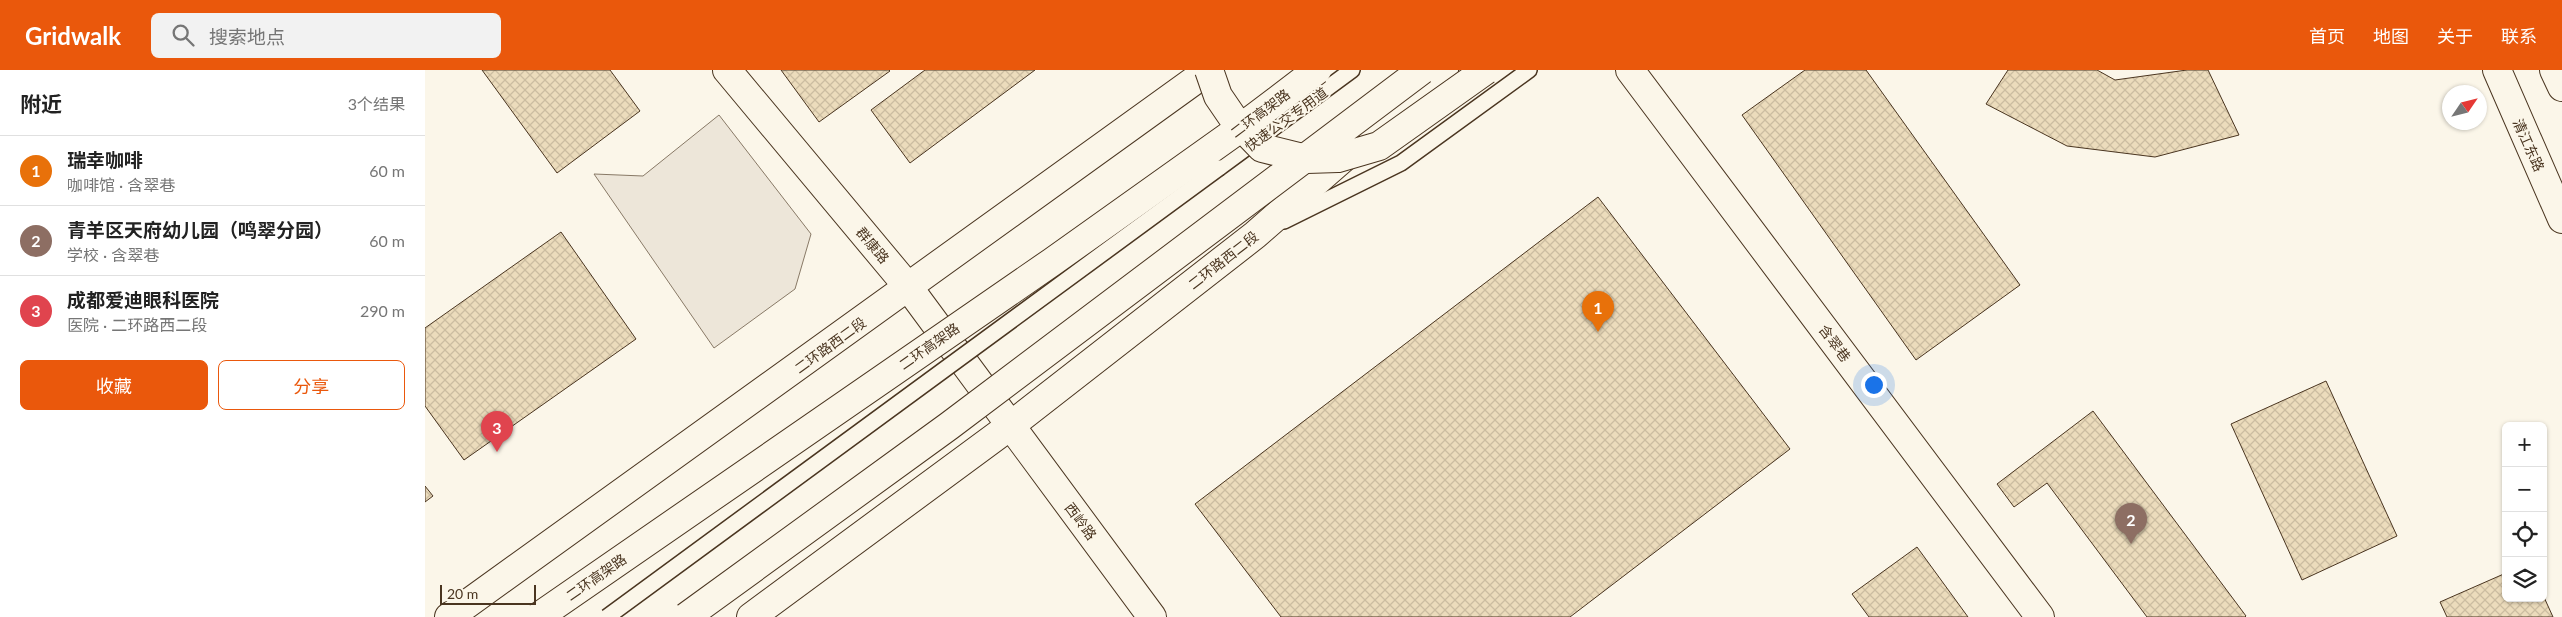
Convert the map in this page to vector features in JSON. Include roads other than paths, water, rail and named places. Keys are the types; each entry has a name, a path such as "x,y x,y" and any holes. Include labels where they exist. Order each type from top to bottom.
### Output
{"main road":[{"name":"群康路","path":"727,70 909,288 1010,426"},
{"name":"二环路西二段","path":"449,617 909,288 1209,70"},
{"path":"1209,70 1218,96 1233,118 1262,148 1307,159 1338,158 1379,146 1486,70"},
{"name":"二环高架路","path":"538,617 1052,262 1246,124 1317,70"},
{"path":"686,617 949,426 1422,70"},
{"name":"二环路西二段","path":"751,617 1010,426 1255,235 1444,70"},
{"name":"含翠巷","path":"1630,70 2040,617"},
{"name":"清江东路","path":"2497,70 2562,219"},
{"path":"2554,70 2562,87"},
{"name":"西岭路","path":"1010,426 1152,617"}],"lane":[{"name":"快速公交专用道","path":"607,617 1352,70"},
{"path":"1255,235 1401,163 1529,70"}],"place":[{"name":"瑞幸咖啡","path":"1598,332"},
{"name":"成都爱迪眼科医院","path":"497,452"},
{"name":"青羊区天府幼儿园（鸣翠分园）","path":"2131,544"}]}
